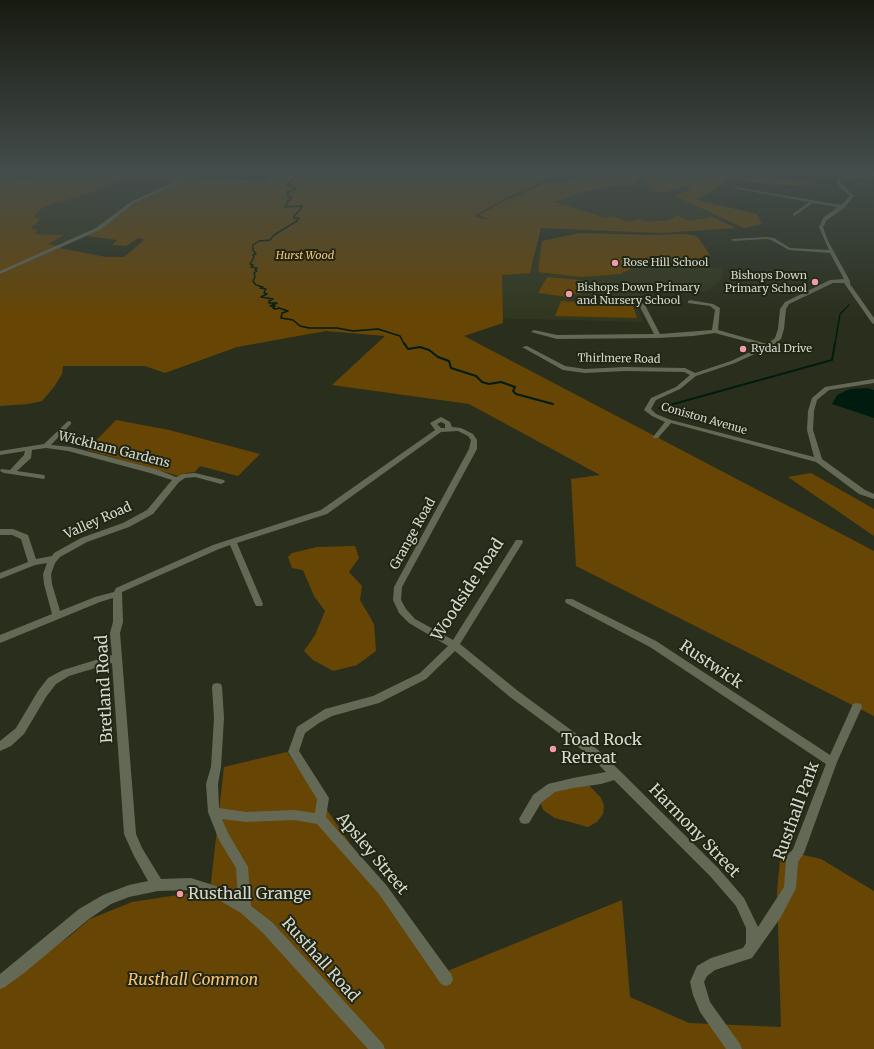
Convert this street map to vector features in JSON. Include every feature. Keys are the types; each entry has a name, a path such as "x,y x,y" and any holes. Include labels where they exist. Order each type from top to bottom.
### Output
{"street":[{"path":"0,273 98,229 111,219"},
{"path":"825,219 821,227 847,281 847,284 874,322"},
{"path":"733,240 764,238 772,239 789,249 832,252"},
{"name":"Coniston Avenue","path":"819,460 669,421 654,415 647,410 653,399 678,388 694,375 733,362 768,346 778,339 781,329 783,309 787,303 832,281 847,281"},
{"path":"690,302 711,305 718,309 715,331"},
{"path":"642,305 658,336"},
{"path":"534,332 557,337 658,336 715,331 768,346"},
{"name":"Thirlmere Road","path":"525,347 563,368 585,371 625,369 685,370 694,375"},
{"path":"874,381 827,388 814,399 810,430 819,460 862,492 874,497"},
{"path":"656,437 669,421"},
{"path":"46,446 68,423"},
{"name":"Grange Road","path":"117,594 119,590 126,586 216,547 324,512 439,430 459,429 471,435 474,440 473,448 398,587 397,600 402,611 412,621 459,648"},
{"name":"Wickham Gardens","path":"0,453 46,446 68,449 153,471 172,477 176,480"},
{"path":"30,448 28,456 8,472 41,477"},
{"path":"176,480 183,476 195,474 221,482"},
{"name":"Valley Road","path":"54,558 66,549 84,540 126,525 150,512 176,480"},
{"path":"0,532 13,532 25,537 33,563"},
{"path":"232,541 259,604"},
{"name":"Woodside Road","path":"320,819 323,798 293,752 301,730 329,712 375,700 423,676 459,648 518,542"},
{"path":"0,576 33,563 54,558"},
{"path":"54,558 50,562 47,574 48,584 57,616"},
{"path":"0,639 98,599 117,594"},
{"name":"Bretland Road","path":"117,594 118,622 114,633 130,834 138,852 158,884"},
{"name":"Rustwick","path":"569,601 653,644 832,762"},
{"name":"Harmony Street","path":"459,648 514,694 592,752 714,872 740,902 752,928 754,945"},
{"path":"0,746 7,743 20,731 42,694 52,681 66,672 116,658"},
{"path":"217,687 219,718 216,767 212,784 214,812 223,836 242,867 245,909"},
{"name":"Rusthall Park","path":"754,945 790,888 792,859 798,853 832,762 857,706"},
{"path":"525,819 537,799 552,788 601,779 616,774"},
{"name":"Apsley Street","path":"214,812 246,817 294,815 320,819 383,890 446,979"},
{"name":"Rusthall Road","path":"0,982 84,914 107,899 158,884 191,884 216,891 245,909 267,927 378,1049"},
{"path":"735,1049 705,1007 697,982 702,971 711,965 747,953 754,945"}],"shaded area":[{"path":"40,219 109,219 97,229 58,246 48,244 63,236 33,234 37,230 30,228"},
{"path":"490,219 719,219 736,228 660,233 507,225"},
{"path":"580,233 651,235 683,234 697,236 710,255 695,259 697,267 723,268 722,279 705,292 637,286 642,302 637,306 643,322 493,318 502,274 530,273 542,241"},
{"path":"868,388 874,390 874,418 832,404 837,395 850,389"}],"green space":[{"path":"0,219 41,219 31,228 38,230 34,234 64,235 48,244 58,246 0,272"},
{"name":"Hurst Wood","path":"114,219 485,219 492,221 488,219 620,219 627,222 641,219 647,222 671,219 685,219 689,221 716,219 736,228 660,233 541,228 530,273 502,275 503,323 464,336 874,551 874,716 576,566 571,479 600,475 469,404 332,385 385,336 326,331 237,347 165,373 145,366 63,366 62,374 54,387 42,401 28,404 0,406 0,274 59,248 106,257 124,257 144,240 138,238 126,246 112,245 117,240 87,236 101,229"},
{"path":"724,219 759,219 762,224 744,228"},
{"name":"Rose Hill School","path":"580,233 651,235 683,234 697,236 710,255 685,263 647,262 634,264 631,269 620,274 581,277 538,272 542,241"},
{"path":"547,277 581,280 581,294 574,294 568,297 538,293"},
{"path":"561,301 633,306 637,318 555,316"},
{"path":"116,420 169,430 260,454 238,476 200,466 195,472 186,473 179,476 87,450"},
{"path":"811,473 874,509 874,536 788,477"},
{"path":"355,546 359,558 349,572 362,586 360,600 374,624 376,651 357,665 333,671 313,660 304,651 315,635 325,611 314,596 303,570 292,568 288,557 292,553 317,547"},
{"name":"Rusthall Common","path":"287,752 440,974 622,900 630,997 689,1023 781,1027 777,892 781,850 821,859 874,891 874,1049 0,1049 0,986 70,936 90,919 132,902 191,893 209,900 224,767"},
{"path":"587,783 601,798 604,806 603,814 597,822 588,827 555,818 543,810 541,804 543,799 553,789"}],"waterway":[{"path":"298,219 274,235 270,240 259,241 253,245 253,250 256,254 253,255 254,257 250,264 253,265 251,267 257,268 255,270 257,271 254,273 255,277 253,281 256,285 263,287 260,288 266,289 264,293 267,294 261,297 273,299 269,301 269,303 277,303 270,306 275,306 273,308 275,309 279,308 288,311 282,313 281,318 293,320 300,326 309,328 337,328 353,331 378,329 400,336 404,344"},
{"path":"835,344 840,314 849,305"},
{"path":"404,343 408,349 420,347 429,350 438,357 449,361 451,368 476,376 482,382 489,384 501,382 515,387 513,391 516,394 553,404"},
{"path":"659,408 832,360 835,343"}],"place":[{"name":"Rose Hill School","path":"615,263"},
{"name":"Bishops Down Primary School","path":"815,282"},
{"name":"Bishops Down Primary and Nursery School","path":"569,294"},
{"name":"Rydal Drive","path":"743,349"},
{"name":"Toad Rock Retreat","path":"553,749"},
{"name":"Rusthall Grange","path":"180,894"}]}
